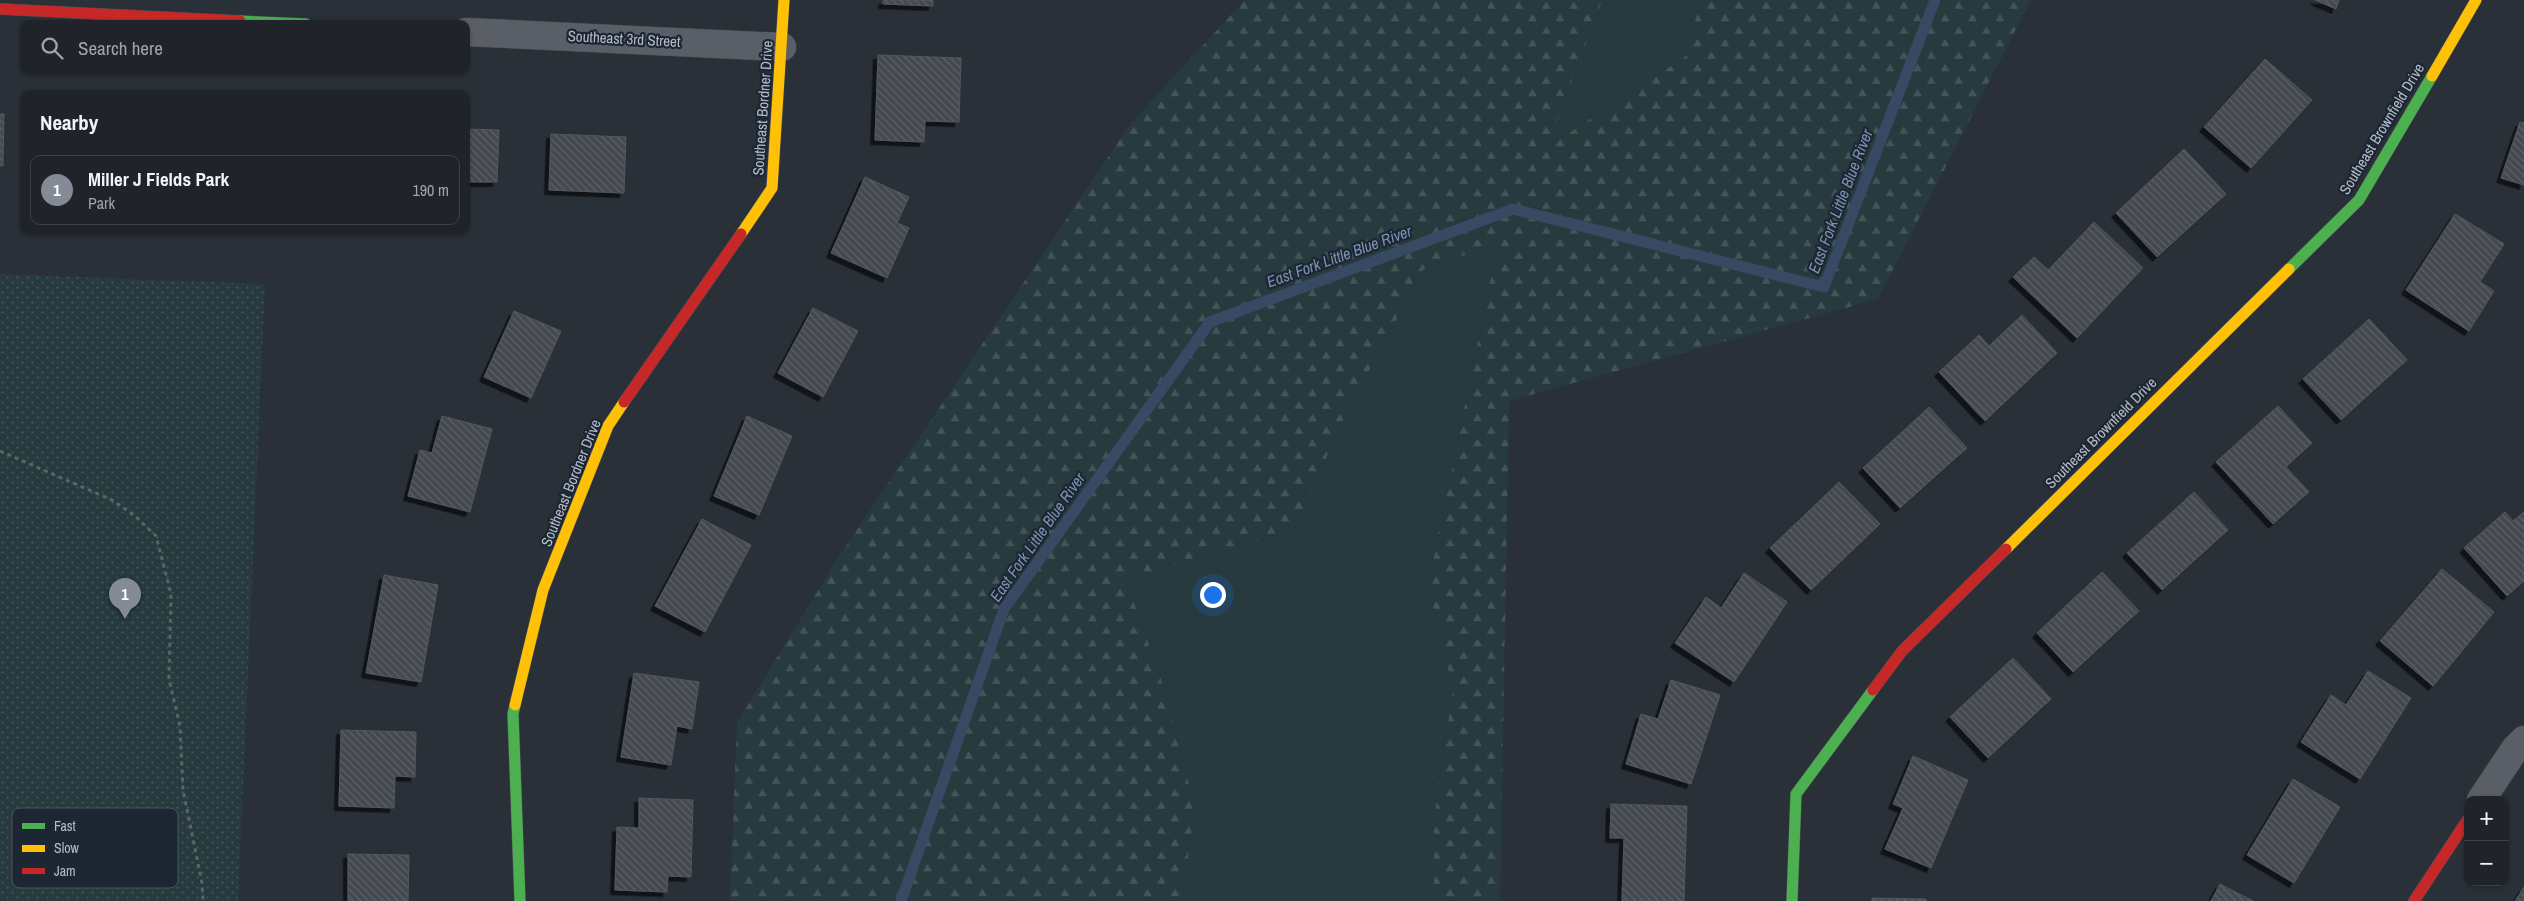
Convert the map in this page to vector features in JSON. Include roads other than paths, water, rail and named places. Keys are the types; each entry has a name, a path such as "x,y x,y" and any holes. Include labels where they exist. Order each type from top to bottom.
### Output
{"street":[{"name":"Southeast Bordner Drive","path":"520,901 513,714 543,590 608,426 772,188 784,0"},
{"name":"Southeast Brownfield Drive","path":"1792,901 1796,794 1902,651 2359,200 2476,0"},
{"path":"0,10 37,6 246,20"},
{"name":"Southeast 3rd Street","path":"470,32 782,47"},
{"path":"2484,796 2515,749 2524,740"},
{"path":"2414,901 2464,825"}],"waterway":[{"name":"East Fork Little Blue River","path":"901,901 1004,609 1210,322 1513,209 1824,287 1935,0"}],"place":[{"name":"Miller J Fields Park","path":"125,619"}]}
